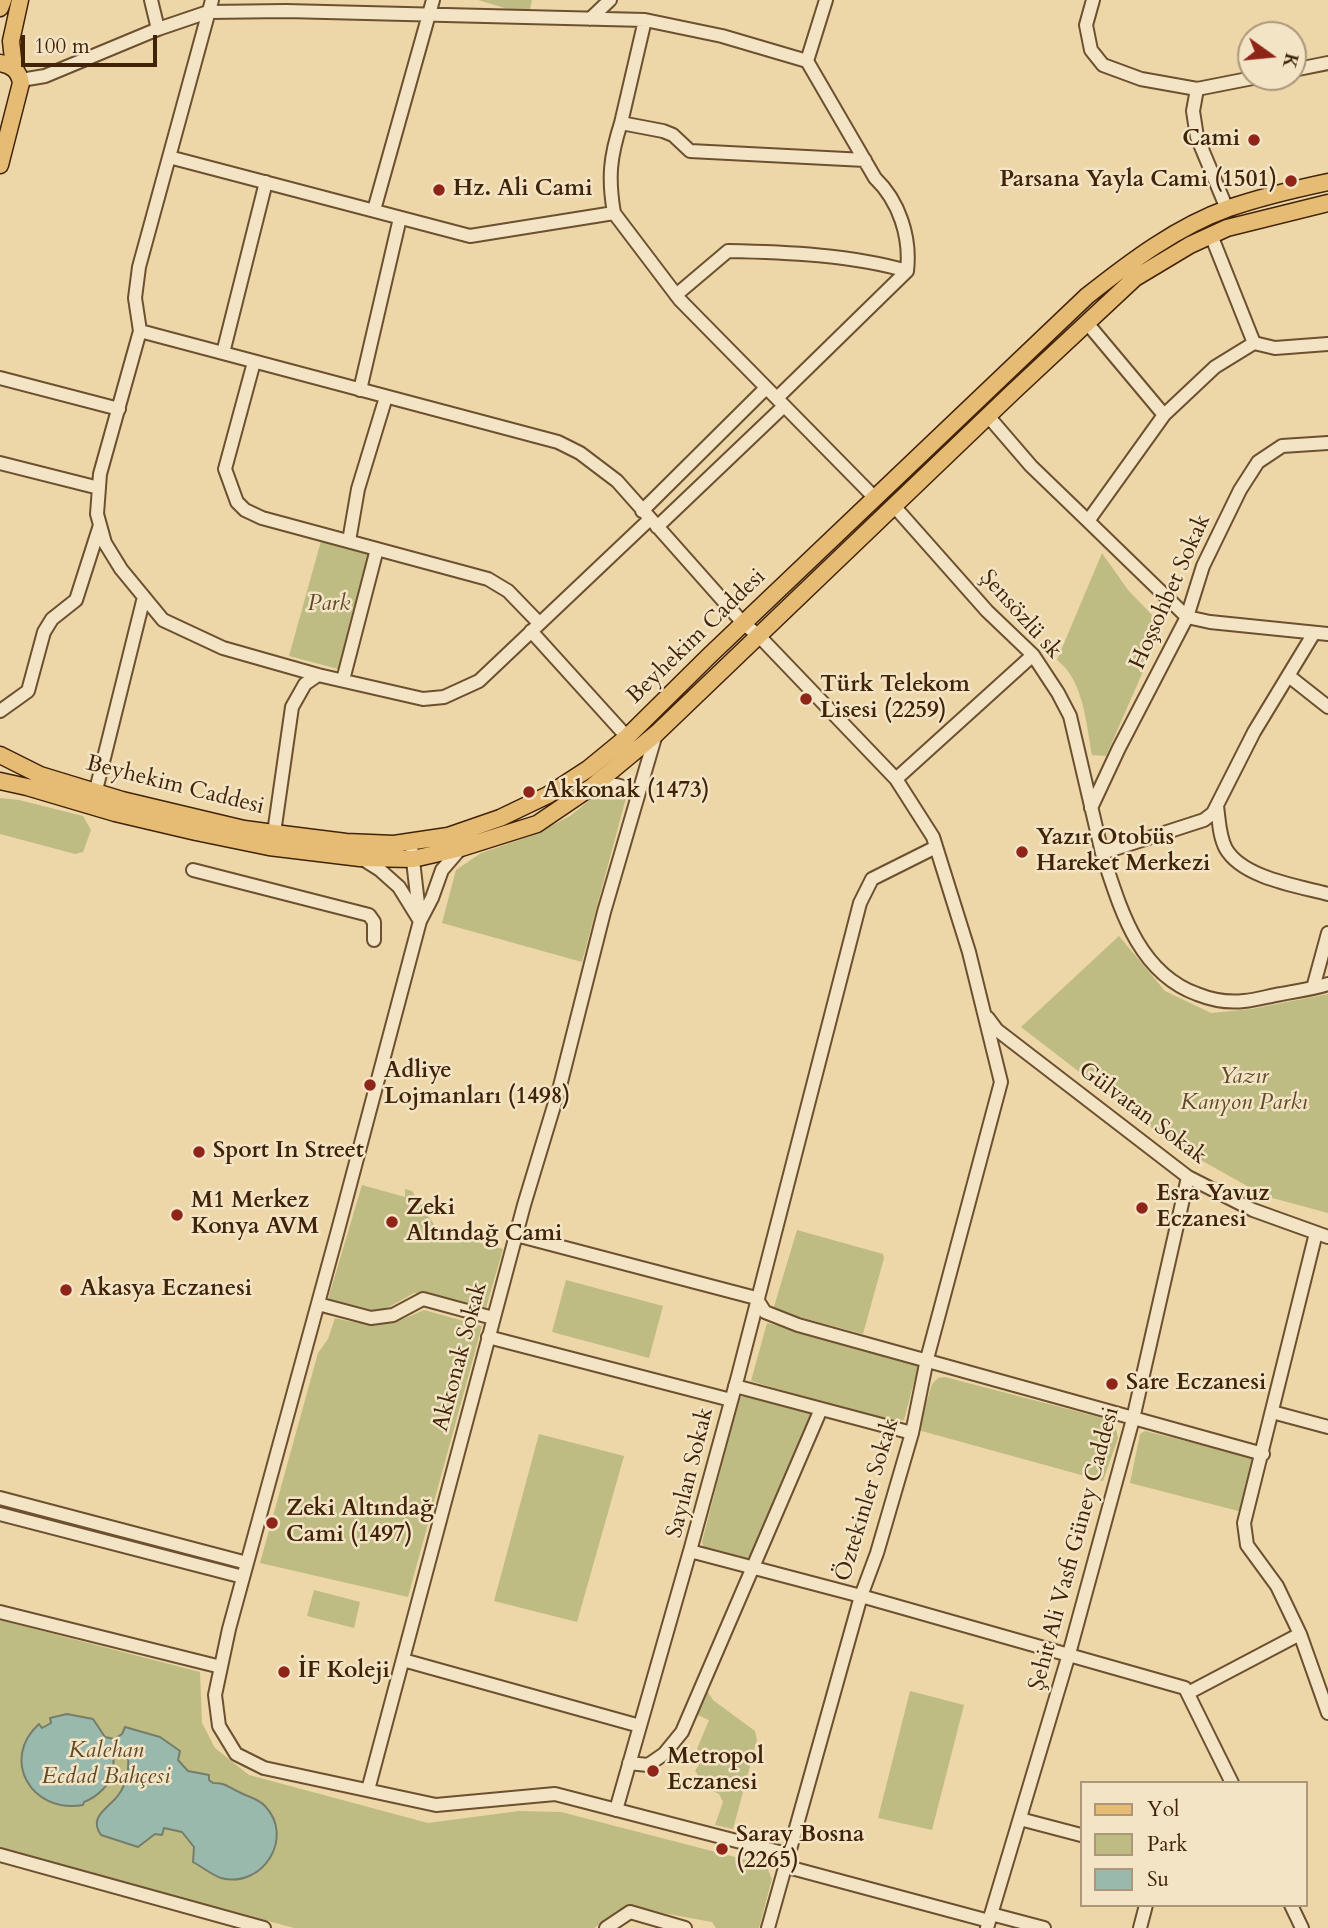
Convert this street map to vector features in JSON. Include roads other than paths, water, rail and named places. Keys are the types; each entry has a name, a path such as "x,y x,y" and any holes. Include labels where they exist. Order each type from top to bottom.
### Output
{"main road":[{"path":"0,8 3,0"},
{"path":"0,107 9,105 13,76 11,41 20,0"},
{"path":"0,165 13,76"},
{"name":"Beyhekim Caddesi","path":"0,755 40,775 122,800 244,830 346,842 394,844 448,836 500,818 548,795 588,769 627,737 1087,296 1132,261 1177,232 1227,209 1328,182"},
{"name":"Beyhekim Caddesi","path":"0,781 196,832 269,847 360,858 413,859 461,848 537,824 593,786 657,733 1135,278 1212,235 1268,217 1328,204"}],"street":[{"path":"151,0 158,29"},
{"path":"374,210 433,0"},
{"path":"590,19 610,0"},
{"path":"807,61 826,0"},
{"path":"1093,0 1086,25 1091,50 1103,65 1141,79 1197,89 1237,81"},
{"path":"13,76 45,76 210,6 429,16 645,20 722,36 807,61 875,178 888,190 899,214 909,251 907,271 780,402 650,519 479,681 444,697 423,698 318,675 223,648 163,620 121,569 105,543 97,514 100,474 140,331 135,298 139,267 210,6"},
{"path":"645,20 621,123 611,153 609,185 614,213 676,295 875,498"},
{"path":"1307,68 1328,64"},
{"path":"1197,89 1193,111 1197,137 1227,209"},
{"path":"621,123 673,135 690,152 865,160"},
{"path":"169,157 470,236 614,213"},
{"path":"223,353 266,182"},
{"path":"360,390 400,218"},
{"path":"1212,235 1254,343"},
{"path":"676,295 729,251 771,252 883,264 907,271"},
{"path":"1087,323 1164,415"},
{"path":"140,331 558,442 580,453 617,481 743,623 759,636 897,779 933,837 985,1014"},
{"path":"1088,521 1164,415 1215,367 1254,343 1275,348 1328,344"},
{"path":"254,362 225,469 237,502 245,510 262,518 488,579 508,591 627,737"},
{"path":"0,378 119,409"},
{"path":"650,519 766,388"},
{"path":"349,541 358,489 386,397"},
{"path":"988,416 1031,466 1187,617 1210,622 1328,634"},
{"name":"Hoşsohbet Sokak","path":"1091,808 1187,617 1203,566 1240,490 1258,462 1282,446 1328,443"},
{"path":"0,463 99,488"},
{"name":"Şensözlü sk","path":"894,506 987,611 1033,655 1058,692 1070,716 1102,852 1124,913 1136,940 1163,975 1186,990 1213,1000 1243,1001 1313,988"},
{"path":"0,711 28,691 44,632 52,619 76,600 100,525"},
{"path":"343,680 377,549"},
{"path":"96,790 144,597"},
{"path":"1102,852 1204,820 1213,813 1254,732 1290,677 1314,633"},
{"path":"897,779 1033,655"},
{"path":"274,833 292,707 305,684 318,675"},
{"path":"1290,677 1328,707"},
{"name":"Akkonak Sokak","path":"368,1790 493,1318 561,1086 604,912 657,733"},
{"path":"593,786 611,783 621,785 637,797"},
{"path":"1217,806 1220,832 1227,850 1242,864 1264,877 1328,894"},
{"path":"410,842 419,921"},
{"name":"Sayılan Sokak","path":"936,847 872,879 860,903 690,1551 1069,1654 1185,1688 1188,1693"},
{"path":"461,848 443,870 419,921 243,1577 215,1695 219,1726 236,1754 264,1768 436,1805 555,1794 989,1921 1044,1928"},
{"path":"360,858 380,870 399,887 419,921"},
{"path":"193,870 369,915 374,922 374,940"},
{"path":"1313,988 1328,933"},
{"path":"1313,988 1328,984"},
{"name":"Öztekinler Sokak","path":"768,1928 861,1596 877,1553 912,1433 927,1359 1001,1082 985,1014"},
{"name":"Gülvatan Sokak","path":"985,1014 998,1030 1188,1177 1253,1210 1322,1235"},
{"name":"Şehit Ali Vasfi Güney Caddesi","path":"989,1921 1069,1654 1133,1419 1188,1177"},
{"path":"516,1235 756,1298 765,1312 773,1317 1263,1454"},
{"path":"1322,1235 1244,1523 1247,1545 1277,1586 1300,1634 1328,1713"},
{"path":"318,1304 371,1318 393,1315 423,1299 493,1318"},
{"path":"488,1337 731,1400"},
{"path":"735,1386 912,1433"},
{"path":"629,1763 648,1765 664,1754 682,1732 821,1409"},
{"path":"1272,1412 1328,1427"},
{"path":"0,1498 247,1563"},
{"path":"0,1514 243,1577"},
{"path":"616,1810 690,1551"},
{"path":"0,1612 221,1667"},
{"path":"1230,1781 1188,1693 1300,1634"},
{"path":"403,1660 640,1726"},
{"path":"1020,1819 1080,1835"},
{"path":"0,1855 264,1928"},
{"path":"1140,1928 1145,1907"},
{"path":"1292,1907 1302,1928"},
{"path":"606,1928 630,1913 685,1928"}],"water":[{"path":"67,1714 93,1719 105,1737 114,1739 122,1734 125,1727 160,1737 180,1751 178,1760 188,1771 209,1775 209,1780 213,1783 224,1785 260,1802 273,1818 277,1832 270,1858 250,1876 221,1878 193,1862 194,1847 182,1832 164,1828 162,1835 155,1834 138,1847 101,1835 97,1828 98,1817 119,1794 126,1780 128,1756 123,1749 114,1751 112,1775 107,1785 83,1805 65,1806 36,1793 27,1781 22,1767 22,1753 28,1738 39,1724 42,1728 51,1723 50,1718"}],"place":[{"name":"Cami","path":"1254,140"},
{"name":"Parsana Yayla Cami (1501)","path":"1291,181"},
{"name":"Hz. Ali Cami","path":"439,190"},
{"name":"Türk Telekom Lisesi (2259)","path":"806,699"},
{"name":"Akkonak (1473)","path":"529,792"},
{"name":"Yazır Otobüs Hareket Merkezi","path":"1022,852"},
{"name":"Adliye Lojmanları (1498)","path":"370,1085"},
{"name":"Sport In Street","path":"199,1152"},
{"name":"Esra Yavuz Eczanesi","path":"1142,1208"},
{"name":"M1 Merkez Konya AVM","path":"177,1215"},
{"name":"Zeki Altındağ Cami","path":"392,1222"},
{"name":"Akasya Eczanesi","path":"66,1290"},
{"name":"Sare Eczanesi","path":"1112,1384"},
{"name":"Zeki Altındağ Cami (1497)","path":"272,1523"},
{"name":"İF Koleji","path":"284,1672"},
{"name":"Metropol Eczanesi","path":"653,1771"},
{"name":"Saray Bosna (2265)","path":"722,1849"}],"park label":[{"name":"Park","path":"329,605"},
{"name":"Yazır Kanyon Parkı","path":"1244,1091"},
{"name":"Kalehan Ecdad Bahçesi","path":"106,1765"}]}
